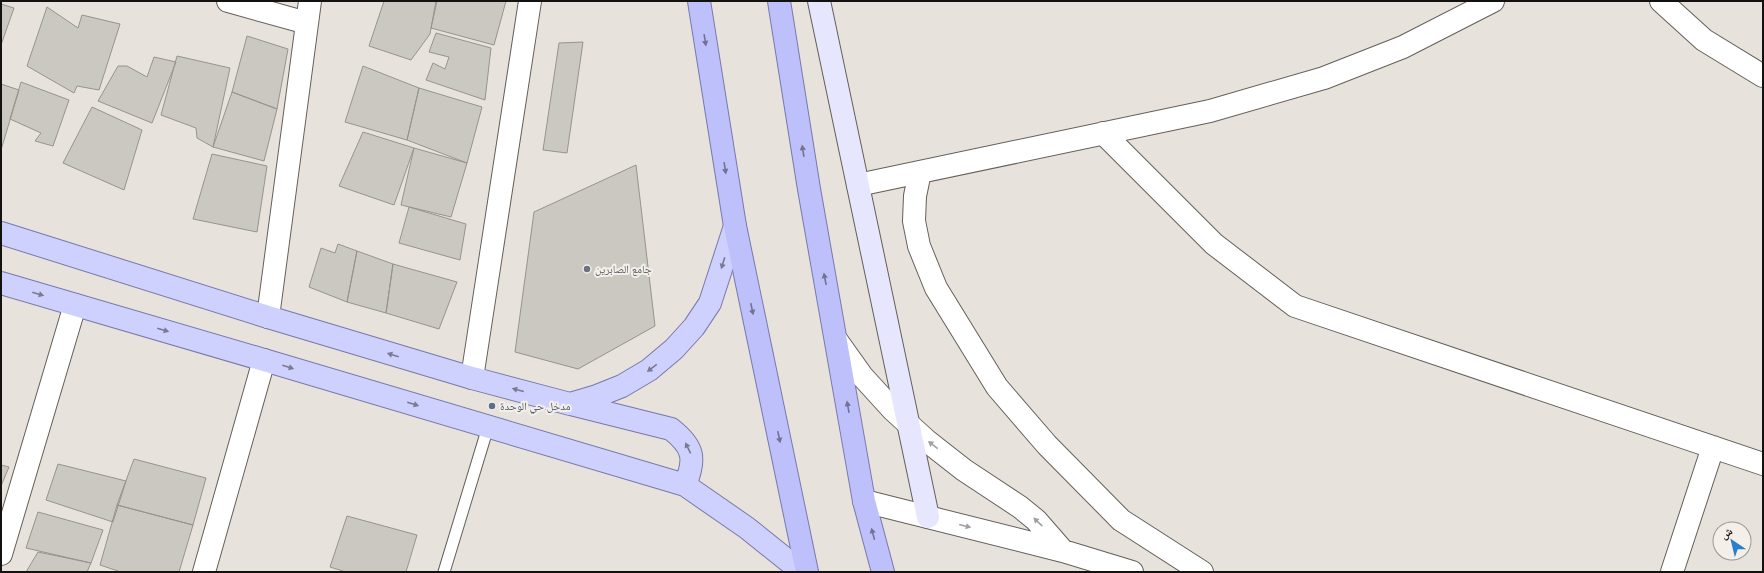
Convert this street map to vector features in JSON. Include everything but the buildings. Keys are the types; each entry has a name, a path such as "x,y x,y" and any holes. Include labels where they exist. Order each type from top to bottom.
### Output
{"highway":[{"path":"699,1 735,226 807,572"},
{"path":"779,1 809,189 864,501 883,572"}],"main road":[{"path":"818,1 928,517"},
{"path":"570,404 597,396 622,386 649,370 674,349 694,328 710,303 735,226"},
{"path":"1,234 268,317 472,378 671,429 684,439 691,453 691,470 685,485"},
{"path":"1,284 264,360 685,485 747,528 802,572"}],"street":[{"path":"228,1 307,23"},
{"path":"268,317 310,1"},
{"path":"472,378 530,1"},
{"path":"858,185 1210,111 1324,78 1403,47 1493,1"},
{"path":"1661,1 1704,40 1763,76"},
{"path":"1103,133 1214,244 1294,306 1763,464"},
{"path":"920,172 914,196 914,215 919,246 936,288 997,387 1047,445 1121,520 1202,572"},
{"path":"1,554 75,305"},
{"path":"837,341 862,376 908,423 964,470 1020,507 1036,520 1063,551"},
{"path":"204,572 264,360"},
{"path":"1672,572 1712,447"},
{"path":"864,501 1063,551 1132,572"}],"lane":[{"path":"444,572 488,427"}],"place":[{"name":"جامع الصابرين","path":"587,269"},
{"name":"مدخل حي الوحدة","path":"492,406"}]}
